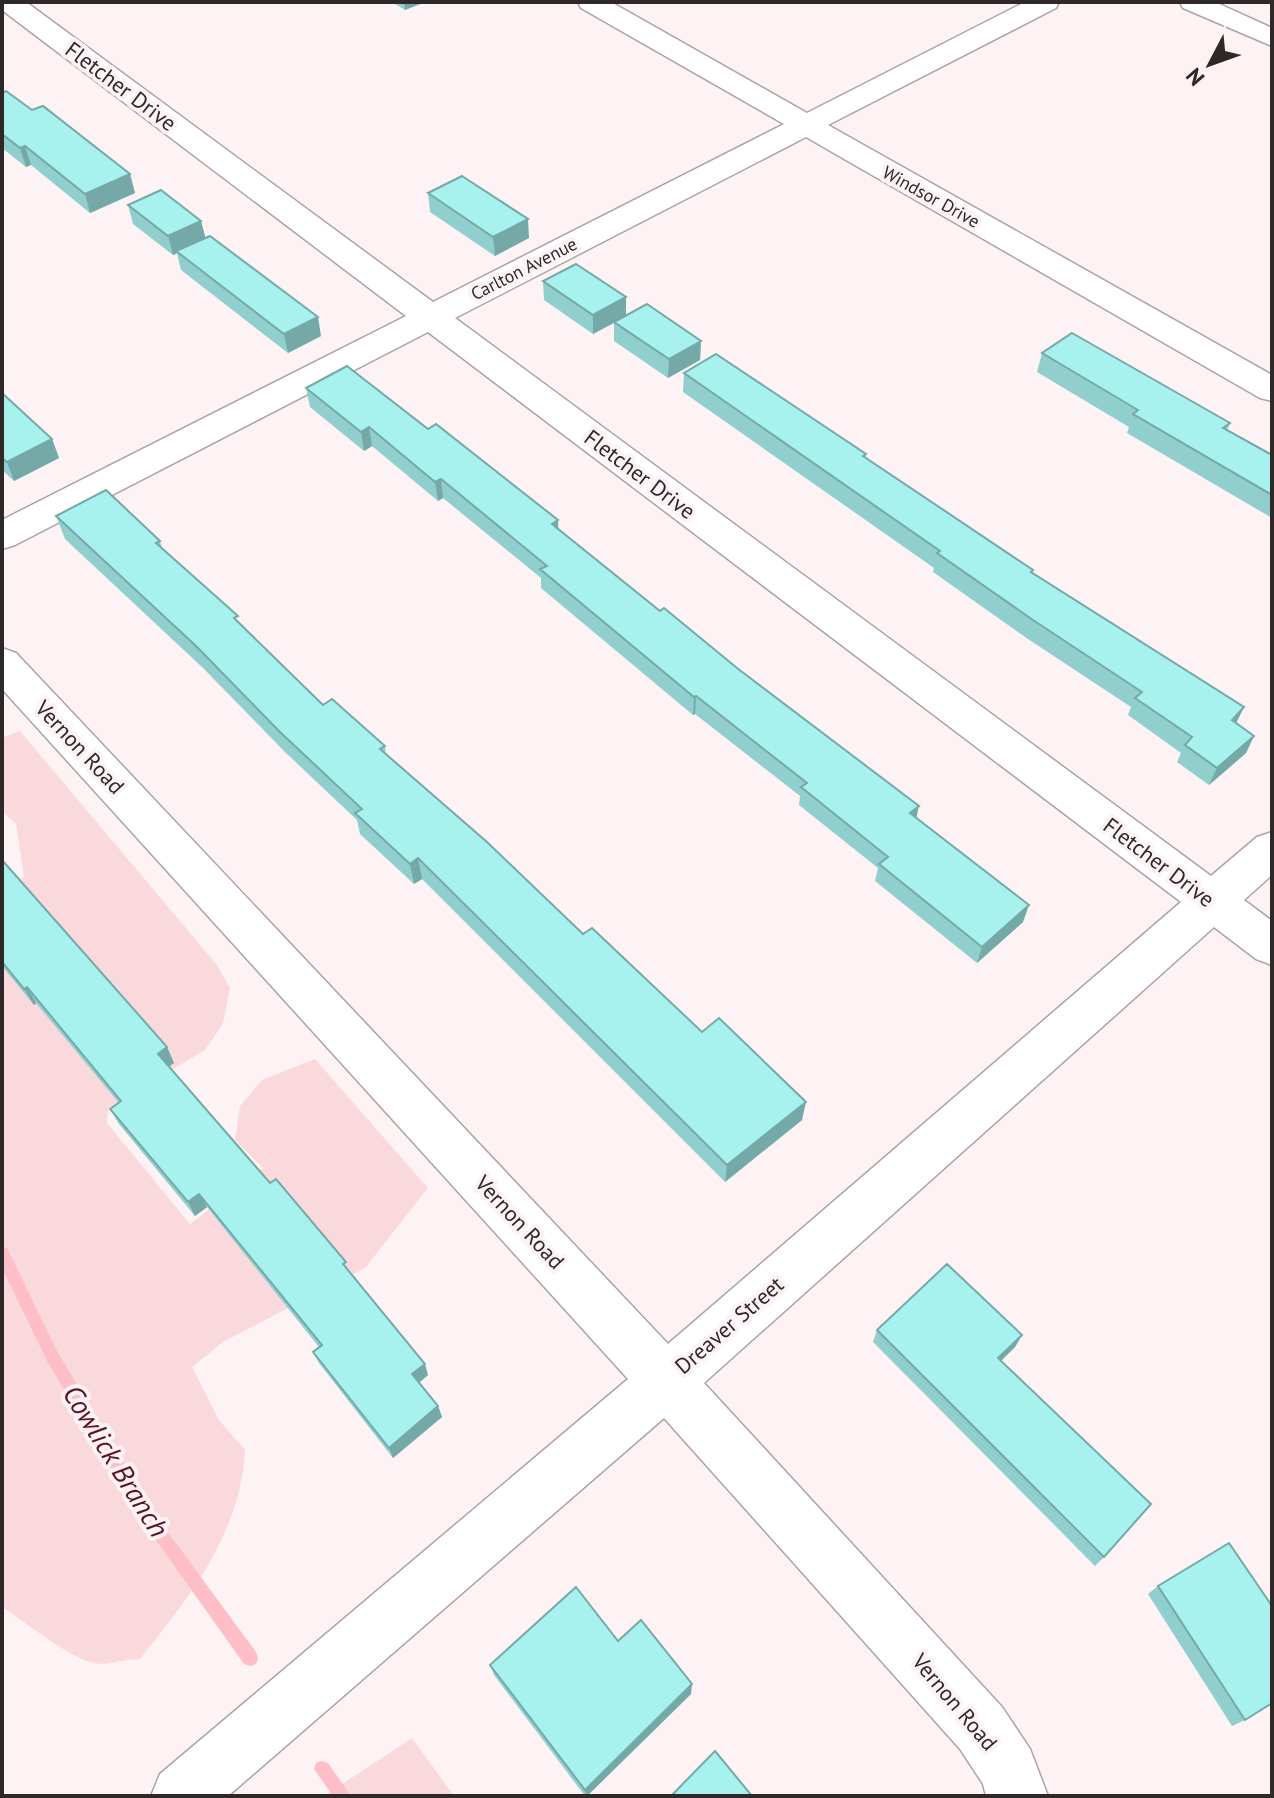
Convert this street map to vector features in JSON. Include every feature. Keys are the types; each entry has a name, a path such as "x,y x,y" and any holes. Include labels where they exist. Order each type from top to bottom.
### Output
{"street":[{"name":"Fletcher Drive","path":"9,2 1272,946"},
{"name":"Windsor Drive","path":"591,2 1272,390"},
{"name":"Carlton Avenue","path":"2,536 1046,2"},
{"path":"1193,2 1272,38"},
{"name":"Vernon Road","path":"2,663 666,1381 981,1728 1009,1770 1017,1796"},
{"name":"Dreaver Street","path":"182,1796 666,1381 1272,849"}],"shaded area":[{"path":"20,731 217,965 230,988 223,1024 205,1050 108,1108 107,1123 190,1224 263,1168 235,1140 240,1106 262,1080 315,1059 428,1188 365,1268 223,1342 192,1367 219,1420 245,1450 234,1509 209,1563 176,1613 139,1660 106,1664 78,1657 2,1607 2,890 24,877 16,824 2,811 2,738"},
{"path":"412,1738 454,1796 324,1796"}],"building":[{"path":"6,91 32,110 43,106 130,174 85,194 25,146 20,148 2,134 2,93"},
{"path":"462,176 528,219 493,237 428,193"},
{"path":"161,190 201,221 168,236 128,205"},
{"path":"210,236 318,317 284,334 176,251"},
{"path":"576,264 626,297 593,315 543,281"},
{"path":"647,304 701,341 669,359 614,322"},
{"path":"1072,333 1230,423 1223,428 1272,455 1272,495 1133,414 1138,410 1042,353"},
{"path":"716,354 866,454 863,456 1033,570 1031,572 1244,707 1232,720 1254,736 1217,768 1185,745 1192,737 1135,698 1142,692 1033,620 937,553 940,551 684,373"},
{"path":"347,366 428,429 436,424 558,520 552,524 660,611 664,608 737,668 919,806 910,813 1029,905 982,947 879,864 888,857 801,787 807,783 694,697 540,569 547,566 441,479 435,482 369,427 361,432 306,388"},
{"path":"2,393 52,439 7,462 2,458"},
{"path":"106,490 160,541 156,543 238,616 234,618 323,705 332,699 385,746 380,749 487,842 583,934 592,928 702,1032 719,1018 806,1102 727,1165 418,858 410,864 355,813 362,809 280,732 196,646 56,516"},
{"path":"2,860 167,1047 158,1054 270,1183 276,1179 346,1262 343,1264 425,1364 412,1374 438,1406 389,1448 313,1352 322,1345 199,1194 188,1202 110,1109 121,1101 27,987 24,989 2,962"},
{"path":"947,1264 1022,1335 998,1358 1151,1504 1104,1557 877,1330"},
{"path":"1229,1543 1272,1606 1272,1703 1245,1720 1158,1586"},
{"path":"576,1587 618,1641 641,1620 692,1684 585,1790 490,1665"},
{"path":"715,1751 752,1796 671,1796"}],"waterway":[{"name":"Cowlick Branch","path":"2,1253 52,1356 151,1521 250,1658"},
{"name":"Cowlick Branch","path":"322,1769 343,1796"}]}
